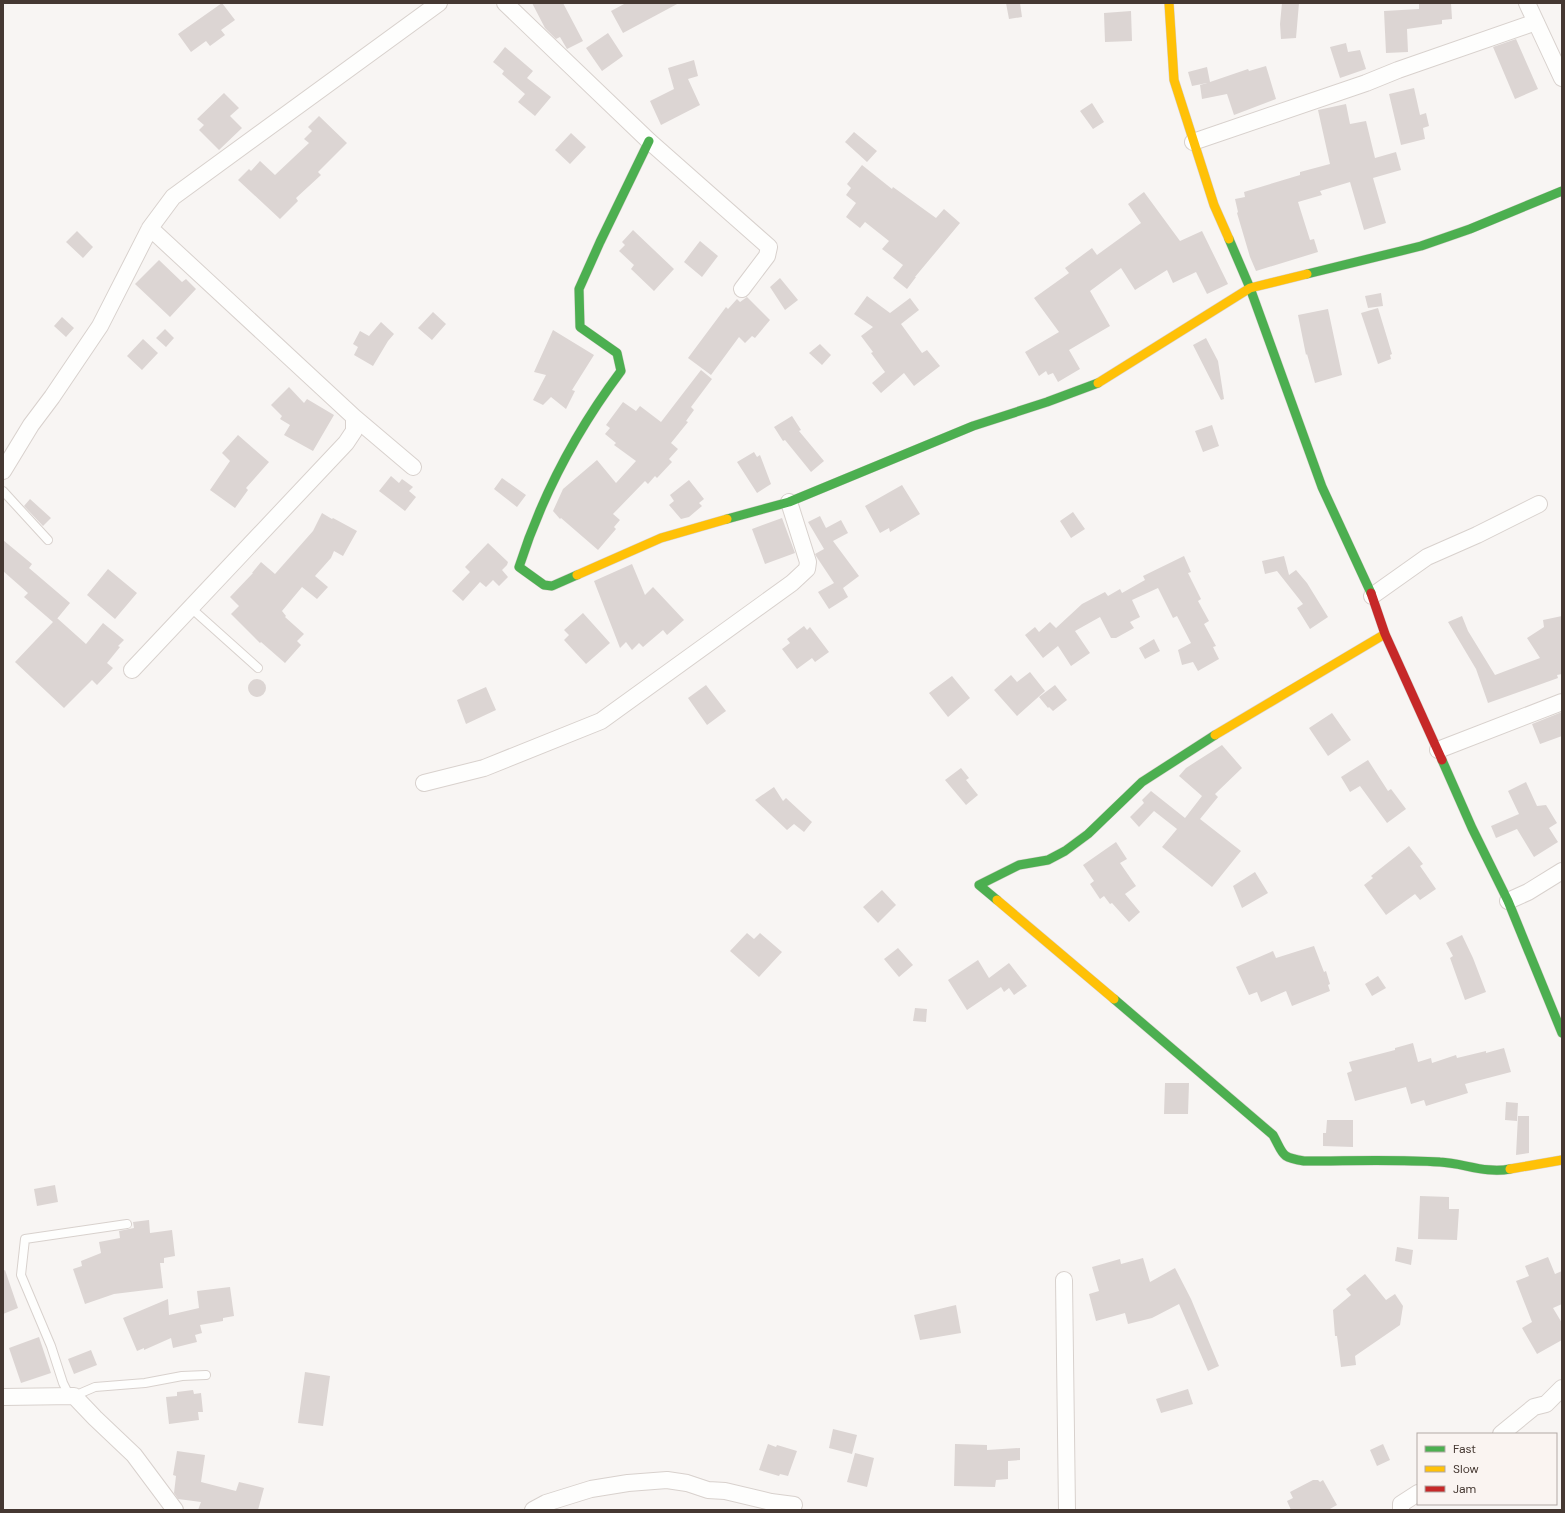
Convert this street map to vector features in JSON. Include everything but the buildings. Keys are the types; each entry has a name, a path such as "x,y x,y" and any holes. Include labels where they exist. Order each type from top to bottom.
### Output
{"street":[{"path":"3,471 31,425 52,397 100,326 150,228 173,197 439,3"},
{"path":"505,3 649,141 769,247 767,256 742,289"},
{"path":"1169,3 1174,80 1214,205 1250,288 1322,487 1372,596 1385,634 1472,828 1508,901 1562,1033"},
{"path":"1527,3 1562,78"},
{"path":"1194,142 1366,83 1398,70 1536,22"},
{"path":"649,141 579,289 580,328 617,353 621,371 598,400 564,460 528,537 519,567 544,585 552,586 661,538 790,502 973,426 1048,402 1097,383 1250,288 1421,246 1562,191"},
{"path":"150,228 354,418 413,467"},
{"path":"132,670 346,443 354,431 354,418"},
{"path":"424,783 484,768 601,721 792,583 807,569 808,562 790,502"},
{"path":"1372,596 1427,557 1477,536 1539,504"},
{"path":"1385,634 1201,743 1142,782 1088,834 1065,850 1048,860 1019,865 979,884 1273,1135 1282,1154 1292,1159 1304,1161 1442,1162 1483,1169 1506,1170 1562,1160"},
{"path":"1438,750 1562,702"},
{"path":"1508,901 1528,892 1562,871"},
{"path":"1064,1280 1067,1510"},
{"path":"1502,1433 1534,1407 1546,1404 1562,1388"},
{"path":"3,1397 72,1396 134,1455 175,1510"},
{"path":"533,1510 546,1503 591,1489 628,1483 667,1480 687,1483 708,1490 725,1491 771,1502 794,1505"},
{"path":"1401,1510 1401,1504 1417,1494"}],"lane":[{"path":"3,491 48,540"},
{"path":"191,608 258,668"},
{"path":"127,1224 25,1239 21,1275 51,1346 63,1383 72,1396 95,1387 145,1383 182,1376 206,1375"}],"traffic: fast":[{"path":"577,575 552,586 544,585 519,567 538,514 562,464 589,417 621,371 617,353 580,327 579,289 649,141"},
{"path":"1307,274 1421,246 1470,229 1562,191"},
{"path":"1229,239 1250,288 1322,487 1371,593"},
{"path":"727,519 789,502 973,426 1047,402 1098,383"},
{"path":"997,900 979,885 1019,865 1048,860 1065,851 1088,834 1142,782 1215,735"},
{"path":"1442,760 1472,828 1508,901 1562,1033"},
{"path":"1114,999 1273,1135 1281,1151 1291,1158 1304,1161 1423,1161 1449,1163 1492,1170 1510,1169"}],"traffic: slow":[{"path":"1169,3 1174,80 1214,205 1229,239"},
{"path":"1098,383 1250,288 1307,274"},
{"path":"577,575 661,538 727,519"},
{"path":"1215,735 1385,634"},
{"path":"997,900 1114,999"},
{"path":"1510,1169 1562,1160"}],"traffic: jam":[{"path":"1371,593 1385,634 1442,760"}]}
